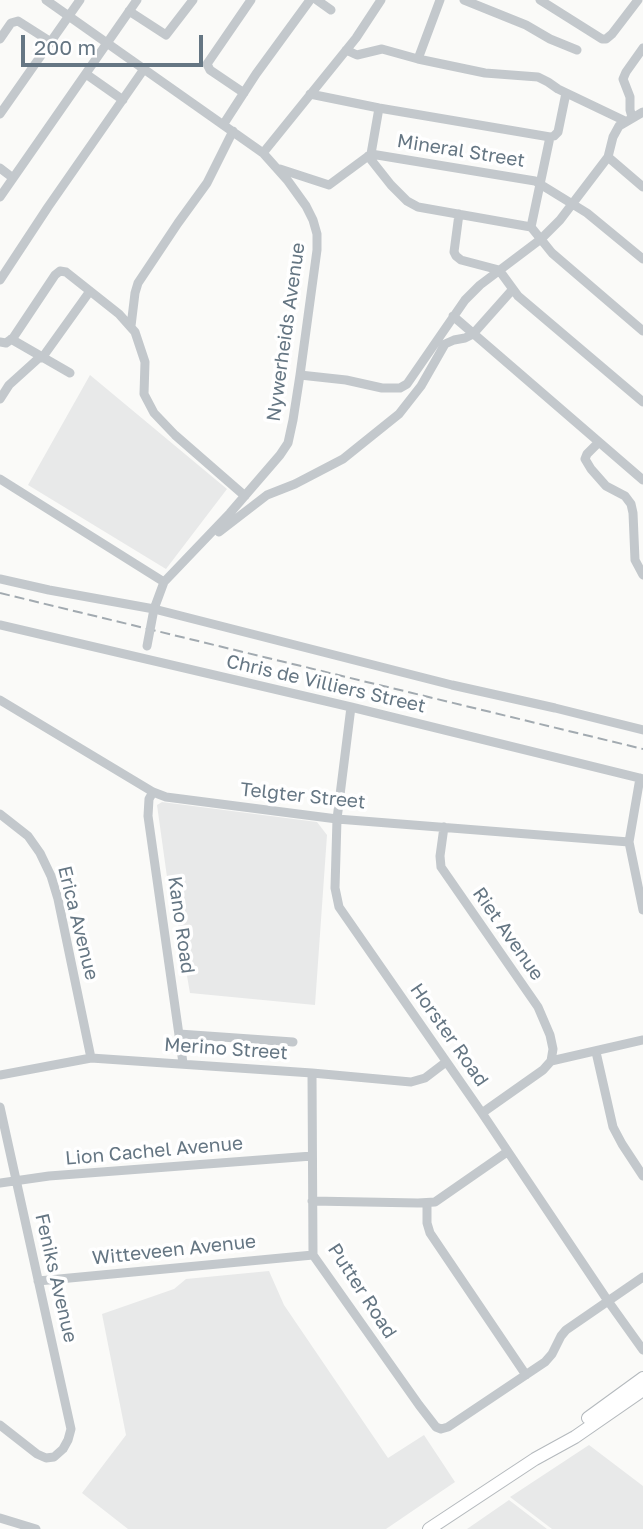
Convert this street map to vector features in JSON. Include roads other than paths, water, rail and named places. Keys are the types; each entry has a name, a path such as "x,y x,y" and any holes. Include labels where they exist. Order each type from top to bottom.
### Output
{"highway":[{"path":"535,1459 552,1443 643,1378"},
{"path":"429,1529 535,1459 575,1437 643,1390"}],"street":[{"path":"46,0 263,153 363,29 381,0"},
{"path":"0,114 80,0"},
{"path":"0,197 136,0"},
{"path":"129,11 166,35 192,0"},
{"path":"244,93 210,70 207,64 251,0"},
{"path":"223,125 310,0"},
{"path":"317,0 331,10"},
{"path":"418,59 440,0"},
{"path":"464,0 526,25 577,50"},
{"path":"540,0 602,39 612,34 639,2"},
{"path":"0,40 12,23 18,21 51,42"},
{"path":"629,119 630,97 623,79 643,48"},
{"path":"346,50 357,55 382,49 485,73 538,77 566,93 629,119"},
{"path":"0,280 144,69"},
{"path":"86,74 123,100"},
{"path":"550,137 558,132 566,93"},
{"name":"Mineral Street","path":"310,94 550,137 540,183 369,155 379,108"},
{"path":"300,375 346,380 375,387 400,388 410,381 453,316 474,290 541,239 574,204 608,157 615,131 643,112"},
{"path":"131,326 138,283 207,183 233,131"},
{"name":"Nywerheids Avenue","path":"205,539 245,496 288,443 300,375 317,234 306,206 263,153"},
{"path":"278,169 330,185 369,155 391,185 412,204 531,227 558,258 643,331"},
{"path":"608,157 643,187"},
{"path":"0,168 13,178"},
{"path":"531,227 540,183 574,204 643,259"},
{"path":"459,215 454,252 456,256 461,260 501,269 518,296 643,402"},
{"path":"0,342 6,343 11,339 55,275 60,271 68,273 131,326 143,356 144,394 150,408 175,435 245,496"},
{"path":"143,659 154,608 164,582 205,539 267,495 343,459 399,414 421,386 445,344 473,334 513,289"},
{"path":"0,399 9,385 41,357 90,290"},
{"path":"453,316 643,480"},
{"path":"11,339 70,373"},
{"path":"599,442 586,455 586,461 606,486 625,496 631,504 635,560 643,575"},
{"path":"0,479 164,582"},
{"path":"0,579 154,608 452,685 643,730"},
{"name":"Chris de Villiers Street","path":"0,625 642,778"},
{"name":"Telgter Street","path":"0,700 153,792 166,797 337,819 629,842"},
{"name":"Horster Road","path":"351,707 337,819 337,903 643,1350"},
{"path":"642,778 629,842 643,910"},
{"name":"Kano Road","path":"153,792 149,799 148,816 183,1063"},
{"name":"Erica Avenue","path":"0,814 29,836 51,876 92,1058"},
{"name":"Riet Avenue","path":"443,827 440,856 442,867 541,1013 552,1044 551,1061"},
{"path":"178,1034 293,1042"},
{"path":"482,1113 543,1070 551,1061 643,1040"},
{"path":"596,1052 613,1126 643,1176"},
{"name":"Merino Street","path":"0,1076 92,1058 405,1082 425,1078 446,1062"},
{"name":"Putter Road","path":"312,1073 313,1255 425,1414 436,1427 448,1427 526,1375"},
{"name":"Feniks Avenue","path":"0,1107 71,1424 68,1440 58,1454 49,1458 40,1456 0,1425"},
{"path":"312,1201 435,1202 507,1152"},
{"name":"Lion Cachel Avenue","path":"0,1183 312,1156"},
{"path":"427,1203 430,1233 526,1375 547,1360 566,1330 643,1277"},
{"name":"Witteveen Avenue","path":"38,1281 313,1255"},
{"path":"0,1518 36,1529"}],"railway":[{"path":"0,593 643,749"}]}
